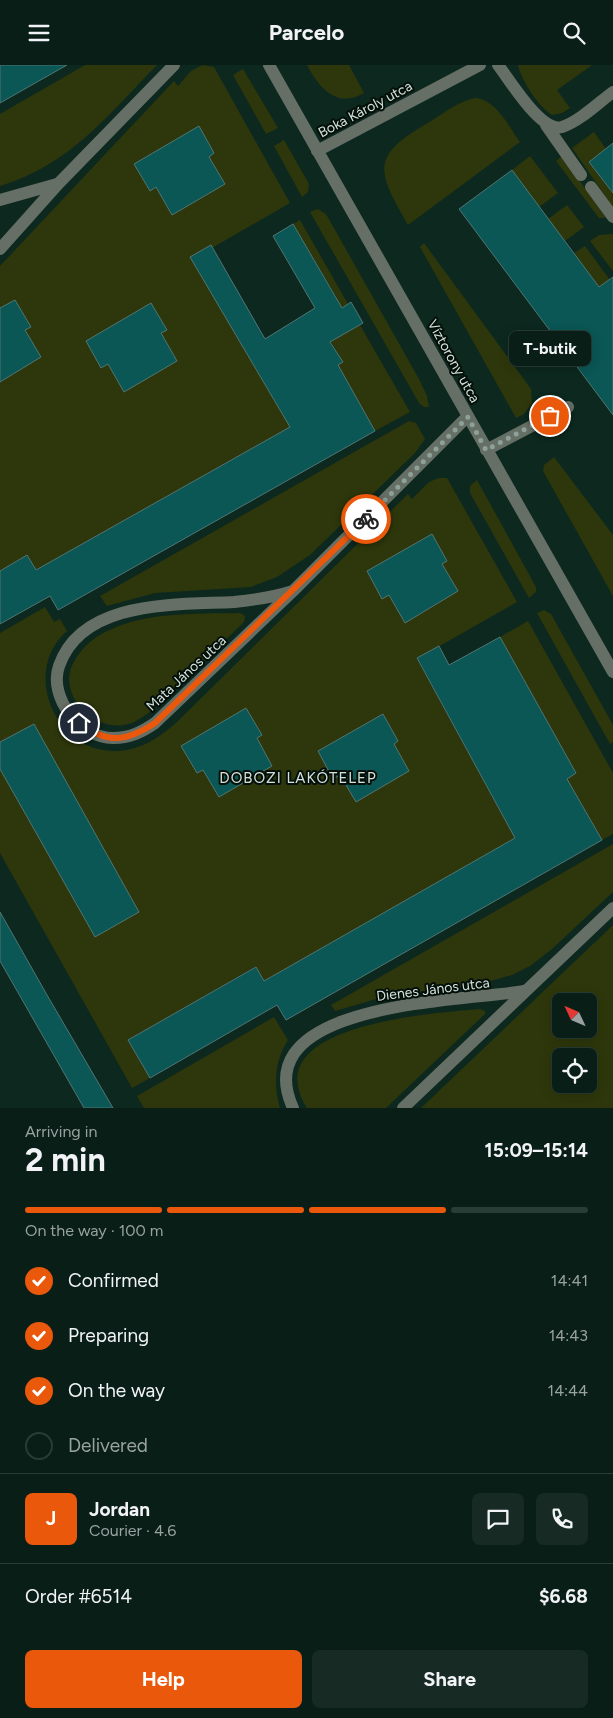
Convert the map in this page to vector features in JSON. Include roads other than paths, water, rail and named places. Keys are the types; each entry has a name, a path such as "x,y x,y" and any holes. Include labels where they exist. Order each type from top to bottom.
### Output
{"street":[{"path":"0,249 60,183 174,65"},
{"name":"Víztorony utca","path":"269,65 613,672"},
{"name":"Boka Károly utca","path":"317,151 480,65"},
{"path":"498,65 546,125 581,175"},
{"path":"546,125 555,128 565,125 613,91"},
{"path":"0,200 60,183"},
{"path":"590,187 613,217"},
{"path":"486,450 568,407"},
{"name":"Mata János utca","path":"293,591 257,600 164,605 119,614 98,622 73,641 64,654 58,668 57,685 61,700 79,723 101,736 112,739 128,737 142,731 167,714 293,591 468,417"},
{"path":"403,1108 613,908"},
{"name":"Dienes János utca","path":"293,1108 287,1086 292,1056 309,1038 322,1030 360,1015 384,1009 524,991"}],"place":[{"name":"T-butik","path":"550,416"}],"district":[{"name":"DOBOZI LAKÓTELEP","path":"298,778"}]}
